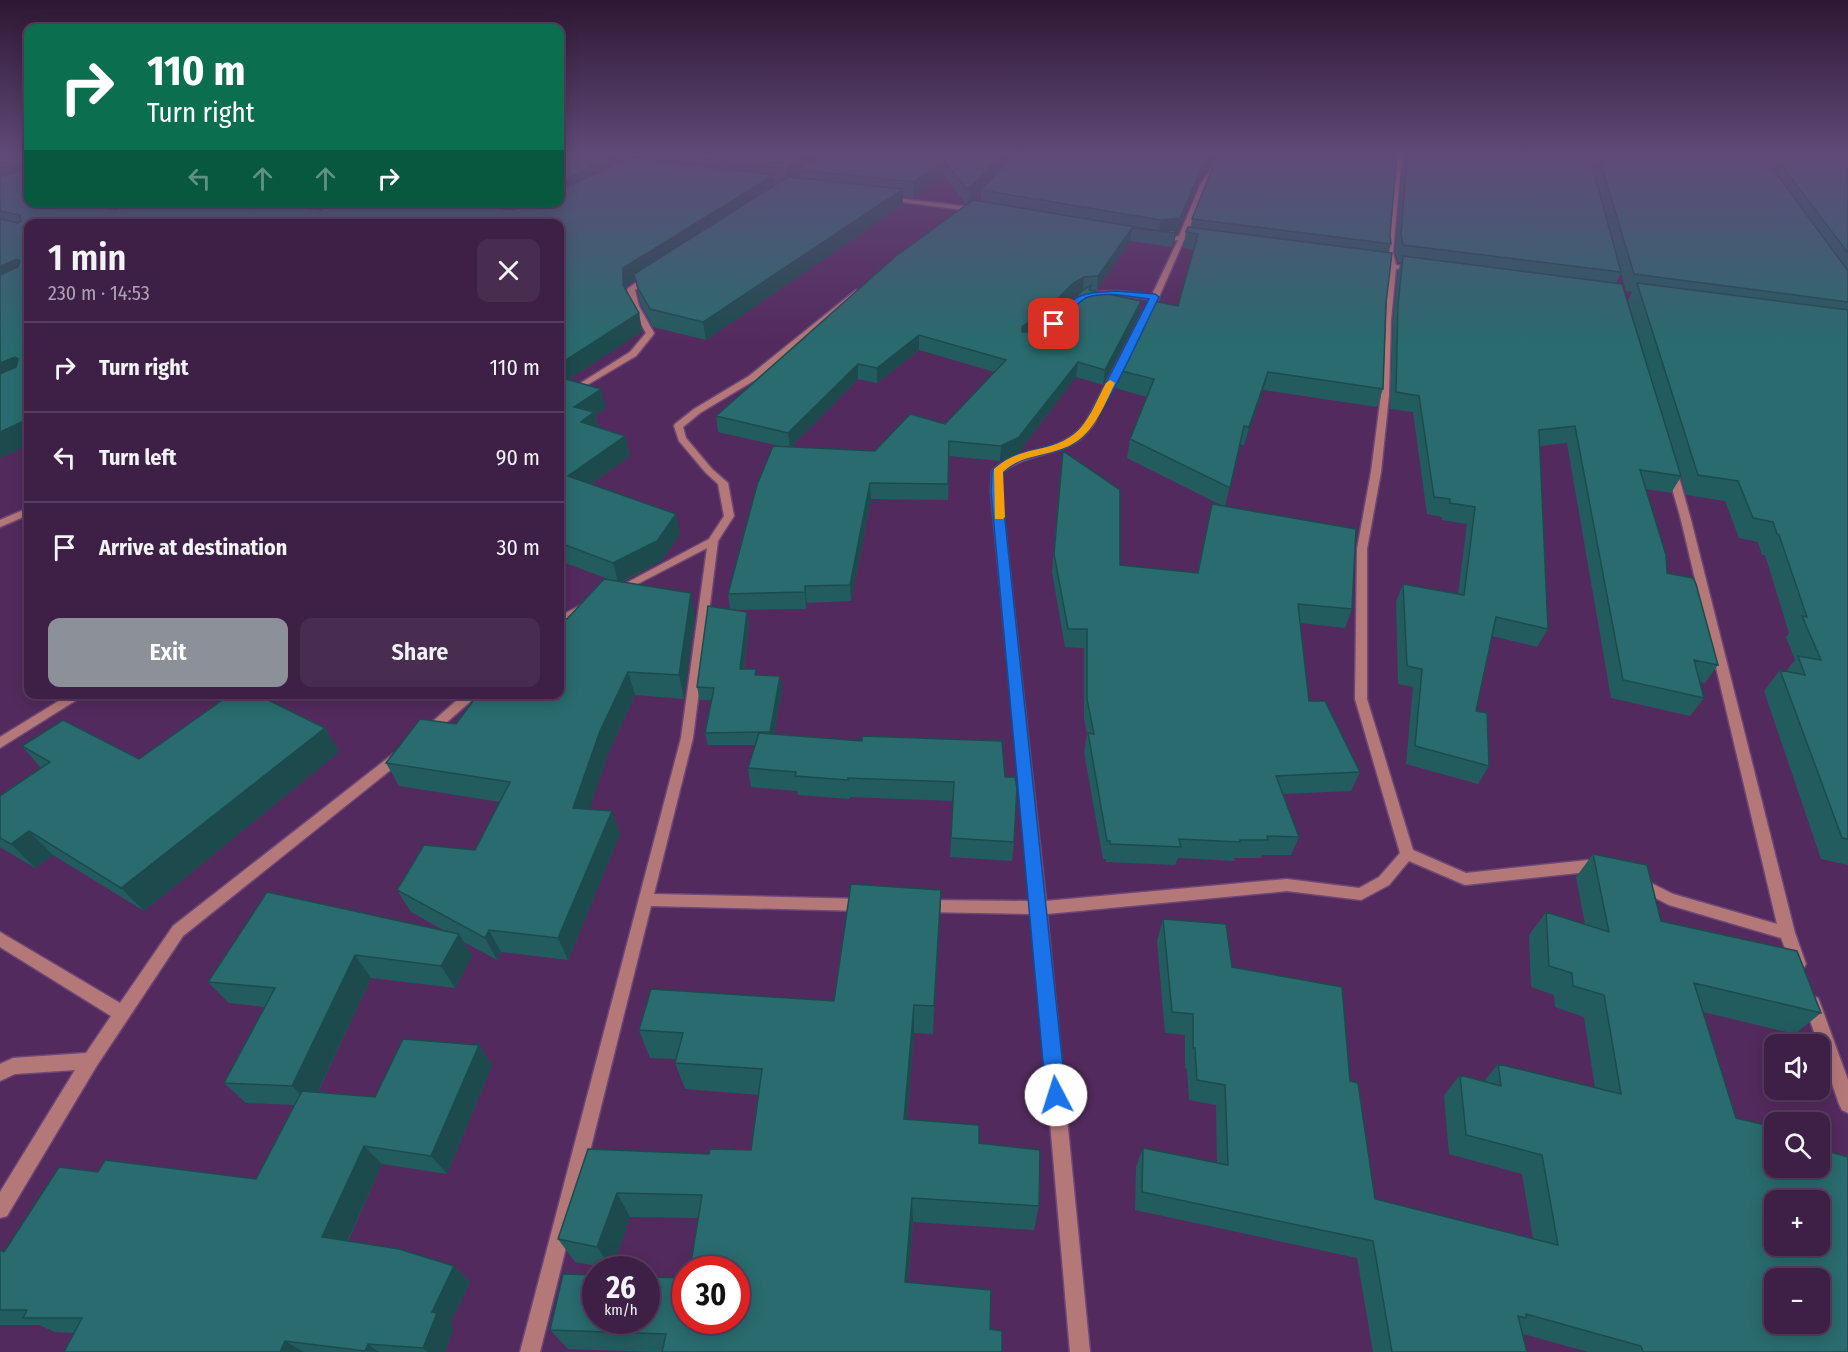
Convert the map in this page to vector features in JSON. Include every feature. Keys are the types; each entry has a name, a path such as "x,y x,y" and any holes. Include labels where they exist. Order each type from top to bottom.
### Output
{"street":[{"path":"1080,1352 1039,908 996,492 997,471 1020,455 1060,446 1075,439 1090,423 1155,297 1190,217"},
{"path":"1393,217 1390,252 1393,266 1387,320 1385,395 1376,472 1362,549 1361,699 1407,854"},
{"path":"1158,240 1182,238 1206,241"},
{"path":"1370,263 1427,270"},
{"path":"564,397 633,354 650,333 645,320 631,301 631,289 657,272"},
{"path":"530,1352 687,738 713,541 729,516 723,483 709,471 682,440 678,426 697,411 752,378 865,286"},
{"path":"1081,298 1101,293 1155,297"},
{"path":"1670,463 1689,531 1787,933 1848,1104"},
{"path":"0,524 24,513"},
{"path":"611,594 713,541"},
{"path":"564,618 590,604"},
{"path":"0,743 72,699"},
{"path":"0,1209 90,1061 178,931 416,743 467,699"},
{"path":"1407,854 1465,879 1588,866 1622,876 1669,899 1787,933"},
{"path":"909,906 1039,908 1287,885 1361,894 1384,881 1407,854"},
{"path":"647,900 885,905"},
{"path":"0,939 123,1014"},
{"path":"0,1073 13,1066 90,1061"}],"building":[{"path":"20,217 706,217 623,268 623,285 639,313 564,361 564,219 24,219 24,421 0,432 0,374 16,367 18,359 15,357 0,363 0,275 18,267 20,261 17,259 0,266 0,219 18,223 21,221"},
{"path":"724,217 861,217 703,322 650,309 638,288 634,274"},
{"path":"949,217 1076,217 1160,231 1176,230 1175,233 1132,228 1098,276 1084,277 1072,284 1051,306 1022,327 1022,332 1031,332 1060,314 1091,285 1089,290 1141,301 1105,370 1078,362 1019,437 1001,446 949,441 948,484 870,483 850,585 805,586 805,592 728,594 757,485 773,446 875,451 910,414 945,424 1006,360 919,335 877,368 858,364 788,433 716,416 896,256"},
{"path":"1144,217 1180,217 1180,218 1161,220"},
{"path":"1193,217 1392,217 1391,244 1192,219"},
{"path":"1402,217 1606,217 1621,272 1403,245"},
{"path":"1617,217 1808,217 1848,271 1848,302 1634,274"},
{"path":"1821,217 1848,217 1848,253"},
{"path":"1188,227 1392,253 1386,303 1383,389 1268,372 1249,427 1244,426 1230,488 1130,439 1154,379 1117,370 1153,301 1178,306 1198,234 1186,232"},
{"path":"1403,256 1622,284 1681,476 1640,470 1666,555 1667,573 1693,578 1696,584 1718,665 1694,660 1704,698 1623,680 1575,426 1539,430 1548,629 1496,617 1476,711 1487,713 1489,766 1415,746 1422,669 1407,666 1403,584 1464,595 1475,507 1450,503 1450,499 1434,497 1419,396 1396,392 1398,305"},
{"path":"1637,283 1848,310 1848,839 1842,838 1780,670 1805,675 1798,656 1821,660 1802,616 1807,617 1779,535 1773,522 1753,518 1738,481 1698,475"},
{"path":"564,380 601,389 574,407 594,412 581,422 625,436 568,476 676,514 657,541 613,563 564,545"},
{"path":"1063,451 1120,490 1120,565 1198,573 1212,504 1356,529 1352,609 1298,604 1309,701 1325,701 1360,772 1276,776 1299,837 1267,836 1268,840 1240,840 1240,842 1179,839 1181,847 1110,844 1110,841 1107,841 1088,733 1094,734 1087,699 1087,629 1068,629 1054,554"},
{"path":"604,579 691,593 679,675 628,672 600,731 573,808 612,811 558,938 489,930 485,938 397,890 424,845 475,850 510,782 386,763 420,719 456,724 474,699 564,699 564,618 567,619"},
{"path":"708,606 747,612 740,669 756,669 755,675 780,676 770,732 705,733 714,688 697,687"},
{"path":"224,699 266,699 325,728 121,888 29,831 11,844 0,838 0,796 50,762 22,746 63,720 139,759"},
{"path":"759,733 862,741 862,736 1002,741 1005,777 1015,777 1017,788 1014,842 951,838 954,782 848,778 848,780 795,776 796,772 748,768"},
{"path":"1593,854 1647,865 1661,921 1797,951 1821,1013 1694,983 1736,1118 1764,1125 1764,1178 1830,1178 1830,1152 1848,1157 1848,1352 1643,1352 1641,1346 1526,1314 1526,1318 1518,1316 1527,1352 1392,1352 1373,1241 1142,1192 1143,1148 1228,1165 1225,1085 1197,1080 1195,1048 1193,1048 1193,1014 1172,1012 1163,919 1226,924 1232,967 1342,987 1350,1081 1358,1083 1375,1199 1558,1245 1542,1155 1466,1135 1460,1075 1501,1086 1498,1064 1621,1094 1604,995 1573,986 1572,973 1549,966 1546,912 1609,932"},
{"path":"851,884 941,890 934,1006 914,1005 904,1119 979,1125 979,1143 1040,1150 1039,1206 912,1198 905,1282 991,1290 990,1329 1002,1331 1002,1352 662,1352 666,1334 660,1334 660,1277 672,1278 672,1334 750,1334 750,1256 692,1256 702,1195 617,1193 597,1247 558,1239 588,1149 709,1154 710,1149 751,1150 762,1069 675,1063 683,1033 639,1030 651,989 834,1001"},
{"path":"267,892 459,934 441,966 355,955 292,1086 224,1083 275,988 208,982"},
{"path":"403,1039 479,1045 431,1156 364,1146 322,1237 399,1249 454,1266 432,1312 437,1313 423,1348 368,1344 365,1351 285,1341 280,1352 64,1352 82,1318 23,1318 27,1310 0,1310 0,1250 4,1252 59,1167 98,1172 105,1160 256,1179 302,1091 375,1097"},
{"path":"563,1274 582,1275 582,1331 550,1330"}],"slow traffic":[{"path":"999,517 996,492 997,471 1020,455 1060,446 1075,439 1090,423 1110,383"}],"route":[{"path":"1054,324 1075,302 1093,293 1155,297 1090,423 1075,439 1060,446 1020,455 997,471 996,492 1056,1095"}]}
